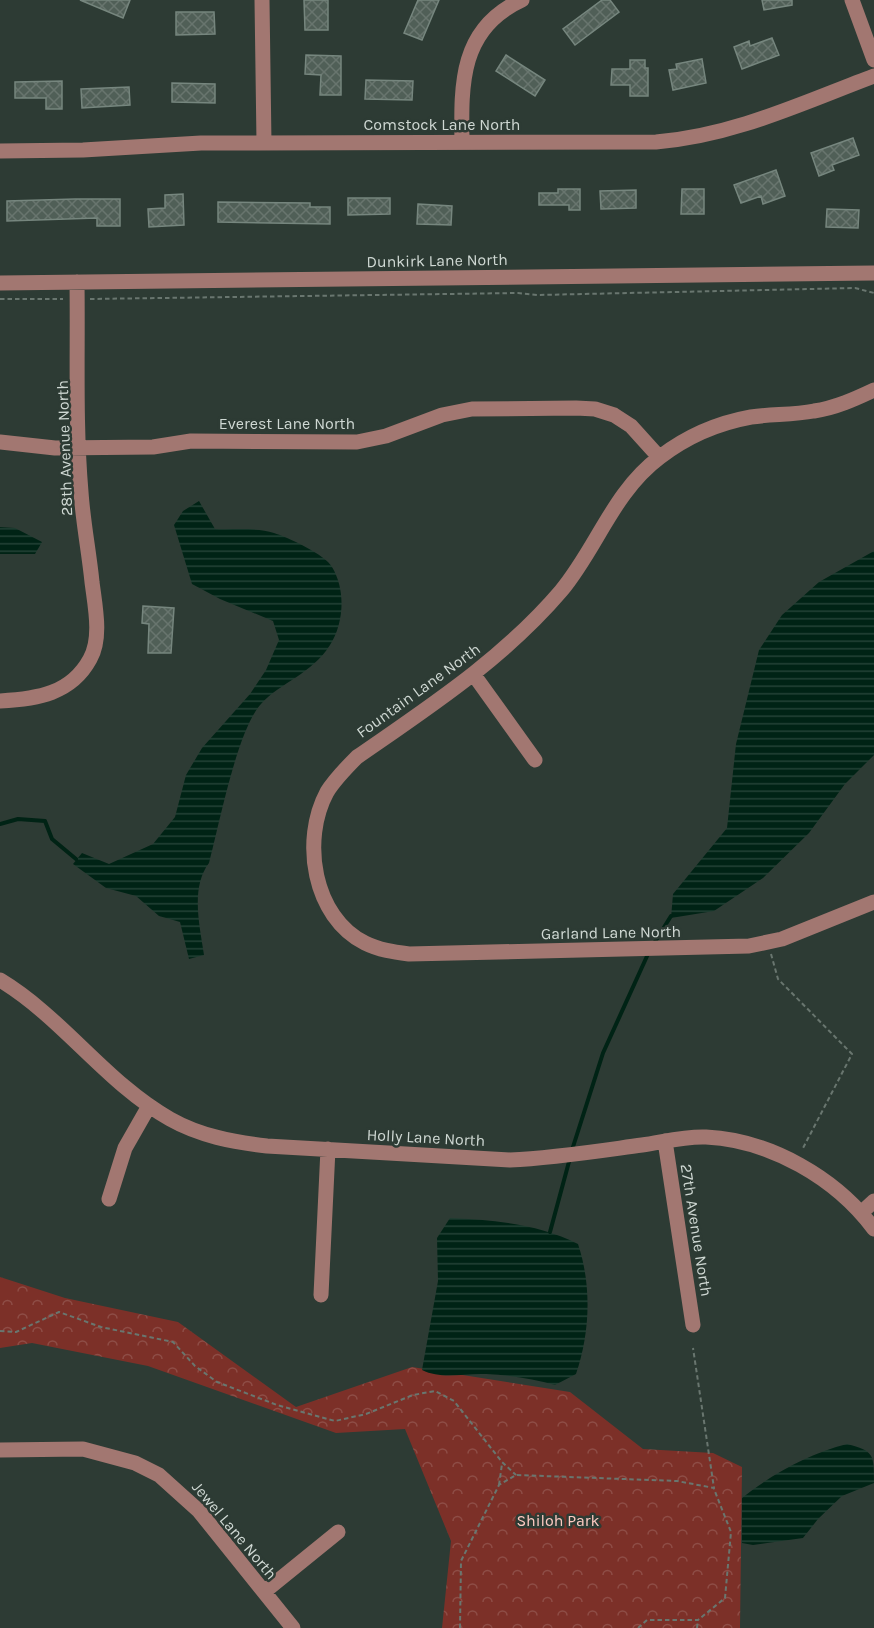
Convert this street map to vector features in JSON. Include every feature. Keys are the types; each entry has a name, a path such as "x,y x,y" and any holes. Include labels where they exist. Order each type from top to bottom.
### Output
{"street":[{"path":"262,0 264,143"},
{"path":"462,142 461,99 468,56 479,36 493,19 522,0"},
{"path":"852,0 874,60"},
{"name":"Comstock Lane North","path":"0,151 264,143 656,142 687,139 748,124 874,76"},
{"name":"Dunkirk Lane North","path":"0,283 874,273"},
{"name":"28th Avenue North","path":"0,700 44,696 64,688 80,674 91,657 96,640 96,612 81,494 77,282"},
{"name":"Fountain Lane North","path":"346,930 333,915 323,897 314,859 319,813 327,792 340,773 357,757 474,675 561,590 581,564 614,506 659,457 687,439 718,425 751,417 814,411 844,403 874,390"},
{"name":"Everest Lane North","path":"0,442 31,447 80,448 153,447 191,441 357,442 386,435 442,415 472,409 545,407 595,409 614,415 631,426 659,457"},
{"path":"474,675 536,760"},
{"name":"Garland Lane North","path":"346,930 365,943 387,951 409,954 715,948 782,939 874,902"},
{"name":"Holly Lane North","path":"0,980 26,996 51,1016 149,1106 201,1133 234,1142 510,1160 543,1159 704,1137 727,1139 751,1144 795,1163 823,1179 861,1213 874,1229"},
{"path":"109,1199 125,1148 149,1106"},
{"name":"27th Avenue North","path":"665,1141 693,1325"},
{"path":"321,1295 328,1149"},
{"path":"861,1213 874,1201"},
{"name":"Jewel Lane North","path":"0,1450 83,1449 135,1463 159,1475 199,1511 292,1628"},
{"path":"264,1592 338,1532"}],"path":[{"path":"0,298 77,300 518,293 538,295 855,288 874,293"},
{"path":"768,942 778,979 852,1054 795,1163"},
{"path":"0,1331 16,1332 59,1312 101,1327 173,1342 195,1366 217,1382 277,1406 335,1421 366,1414 413,1395 435,1391 454,1401 502,1462 516,1475"},
{"path":"638,1628 647,1620 698,1620 725,1598 731,1532 714,1488 693,1348"},
{"path":"460,1628 461,1561 499,1485 502,1462"},
{"path":"499,1485 516,1475 677,1481 714,1488"},
{"path":"697,1628 698,1620"}],"green space":[{"name":"Shiloh Park","path":"0,1277 65,1298 178,1322 296,1407 412,1367 570,1392 643,1449 713,1453 742,1467 740,1628 442,1628 451,1541 405,1429 336,1433 148,1366 32,1343 0,1348"}],"shaded area":[{"path":"199,501 215,529 267,531 296,542 322,557 337,576 342,606 335,636 323,655 306,671 261,704 244,735 230,779 209,863 200,884 198,908 204,955 189,959 180,922 159,916 136,896 106,888 73,864 82,853 109,864 153,844 175,817 186,775 202,748 250,694 266,670 279,640 273,621 220,599 192,584 174,525 183,511"},
{"path":"0,527 15,528 42,542 35,554 0,554"},
{"path":"874,551 874,755 845,784 809,833 763,878 714,911 671,918 673,894 727,828 736,744 759,650 782,615 819,582"},
{"path":"450,1218 500,1222 532,1228 578,1244 586,1276 588,1309 584,1342 576,1374 555,1385 504,1375 437,1375 422,1370 438,1281 437,1238"},
{"path":"847,1444 863,1449 871,1455 874,1466 874,1483 842,1496 818,1519 803,1538 753,1545 742,1543 742,1498 792,1465"}],"building":[{"path":"80,0 130,0 123,18"},
{"path":"304,0 328,0 328,30 305,30"},
{"path":"418,0 439,0 422,40 404,33"},
{"path":"602,0 610,0 619,12 575,45 563,29"},
{"path":"762,0 792,0 792,5 764,10"},
{"path":"176,12 214,12 215,34 176,35"},
{"path":"772,38 779,55 742,69 734,47 749,41 750,46"},
{"path":"306,55 341,56 341,95 320,95 321,75 305,74"},
{"path":"506,55 545,80 535,96 496,71"},
{"path":"702,59 706,83 673,90 669,70 677,69 676,64"},
{"path":"630,60 645,60 645,68 648,68 648,96 630,96 630,85 611,85 612,69 630,69"},
{"path":"366,80 413,81 412,100 365,99"},
{"path":"62,81 62,109 46,109 46,98 15,98 15,82"},
{"path":"172,83 215,84 215,103 172,102"},
{"path":"129,87 130,105 82,108 81,89"},
{"path":"853,138 859,155 832,165 834,170 819,176 811,153"},
{"path":"776,170 785,196 763,204 761,196 741,203 734,185"},
{"path":"558,189 580,189 580,210 569,210 569,205 539,205 539,193 558,193"},
{"path":"682,189 704,189 704,214 681,214"},
{"path":"636,190 636,208 601,209 600,191"},
{"path":"183,194 184,225 149,227 148,209 165,208 165,195"},
{"path":"348,198 390,198 390,214 348,215"},
{"path":"120,199 120,226 97,226 97,218 7,221 7,201"},
{"path":"218,202 310,203 310,207 330,207 330,224 218,222"},
{"path":"418,204 452,206 451,225 417,224"},
{"path":"827,209 859,210 858,228 826,227"},
{"path":"143,606 174,608 171,653 148,653 149,624 142,623"}],"waterway":[{"path":"0,824 18,819 45,821 52,839 76,859"},
{"path":"653,945 671,916"},
{"path":"572,1150 603,1053 648,954"},
{"path":"550,1232 570,1158"}]}
